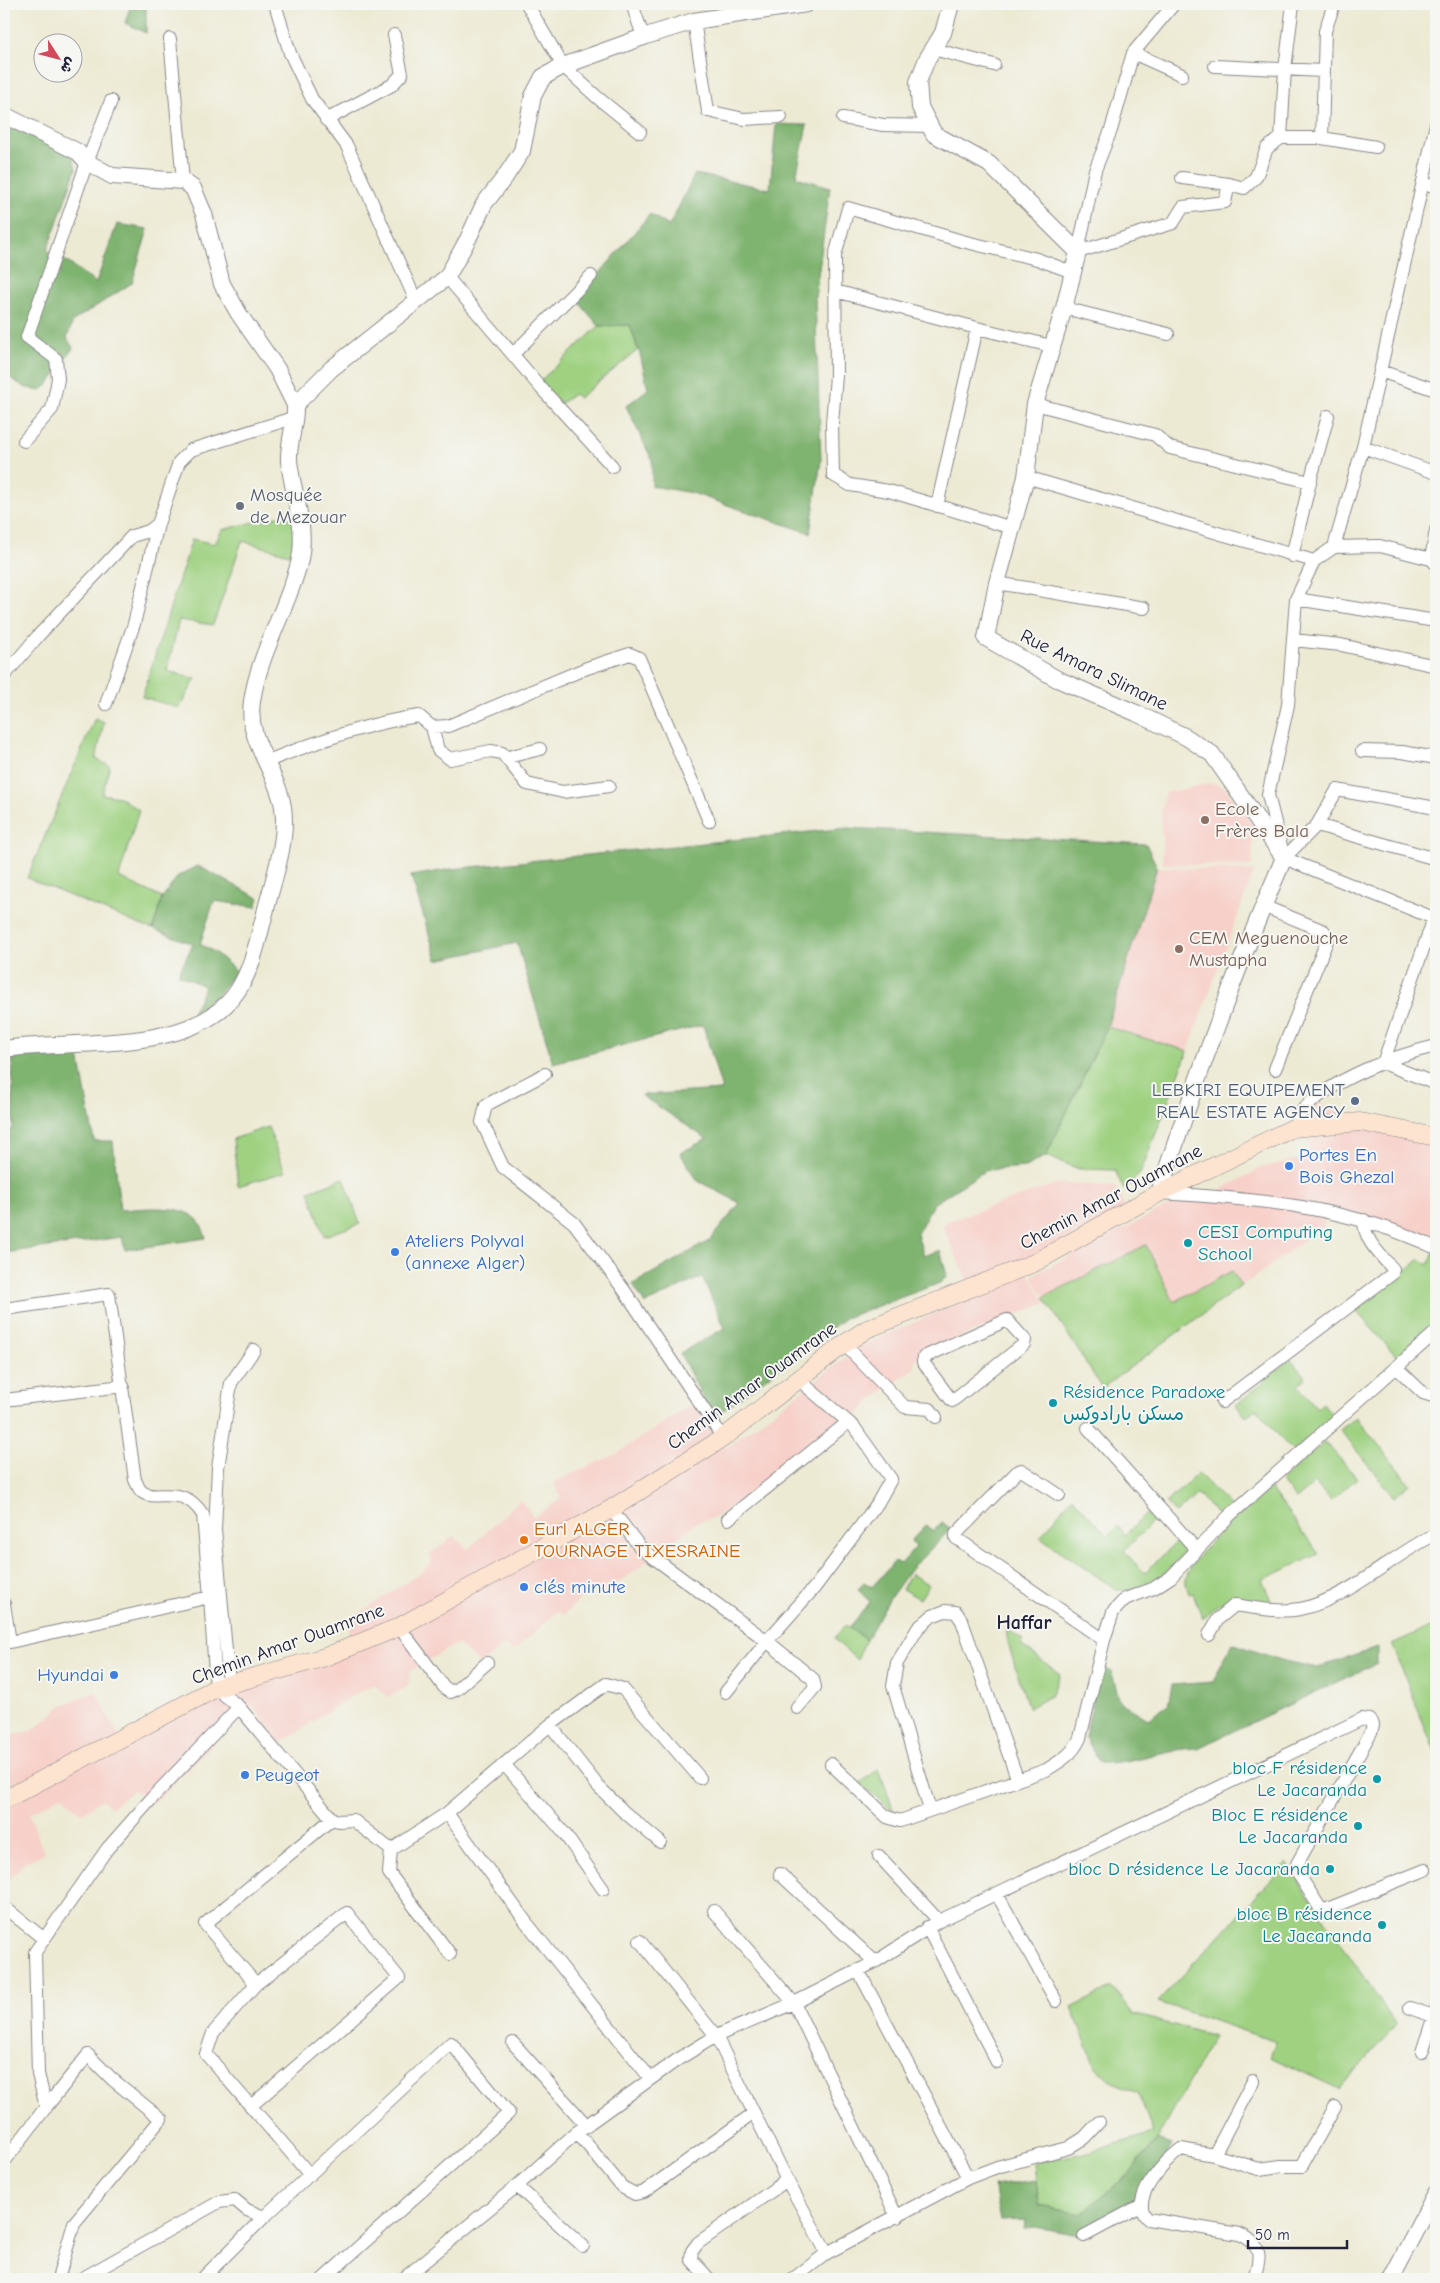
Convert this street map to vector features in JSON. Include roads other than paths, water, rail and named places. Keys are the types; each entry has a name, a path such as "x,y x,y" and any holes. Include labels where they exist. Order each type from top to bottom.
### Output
{"main road":[{"name":"Chemin Amar Ouamrane","path":"4,1800 222,1686 325,1657 400,1627 611,1509 723,1438 844,1344 867,1329 1034,1263 1159,1192 1293,1128 1360,1122 1436,1137"}],"street":[{"path":"275,4 290,53 312,99 347,146 416,301"},
{"path":"527,4 563,66 598,98 640,132"},
{"path":"632,4 644,38"},
{"path":"106,704 134,624 158,524 179,462 191,450 295,411 331,369 447,277 468,239 484,204 522,151 533,96 543,77 563,66 694,21 806,4"},
{"path":"951,4 943,33 933,49 918,82 920,106 934,134 990,164 1078,252"},
{"path":"1078,252 1095,170 1111,130 1133,53 1174,4"},
{"path":"1281,138 1285,69 1293,4"},
{"path":"1322,138 1325,31 1334,4"},
{"path":"694,21 708,111 744,119 781,117"},
{"path":"326,120 392,85 399,79 402,74 394,35"},
{"path":"170,39 183,181"},
{"path":"933,49 994,65"},
{"path":"1133,53 1182,74"},
{"path":"1215,66 1324,71"},
{"path":"24,440 52,409 58,379 56,359 27,337 110,101"},
{"path":"4,115 78,152 87,162 112,176 183,181 193,188 204,214 222,284 239,314 277,369 295,411 289,459 303,535 298,566 261,662 252,703 252,733 276,782 283,808 283,838 251,966 237,991 221,1010 205,1022 189,1029 155,1036 92,1044 4,1049"},
{"path":"844,118 884,125 930,126"},
{"path":"1334,547 1363,447 1436,124"},
{"path":"1182,178 1230,184 1244,188 1256,177 1267,148 1281,138 1322,138 1376,147"},
{"path":"1423,183 1436,186"},
{"path":"1078,252 1173,223 1182,207 1225,202 1230,184"},
{"path":"1012,528 889,491 850,485 834,475 832,422 836,376 835,256 848,208 962,240 1037,258 1072,272"},
{"name":"Rue Amara Slimane","path":"1078,252 1064,308 1035,404 1026,477 997,583 986,638 1057,679 1186,737 1212,754 1284,858"},
{"path":"513,354 591,276"},
{"path":"447,277 541,388 612,466"},
{"path":"835,291 1051,346"},
{"path":"1064,308 1168,334"},
{"path":"937,506 977,328"},
{"path":"1380,371 1436,390"},
{"path":"1035,404 1156,435 1170,448 1310,482"},
{"path":"1292,556 1328,416"},
{"path":"1363,447 1436,473"},
{"path":"1026,477 1154,512 1292,556 1314,561"},
{"path":"4,676 38,636 132,536 150,531 158,524"},
{"path":"1284,858 1268,795 1288,705 1296,599 1314,561 1334,547 1380,546 1434,561 1436,530"},
{"path":"997,583 1144,608"},
{"path":"1296,599 1436,621"},
{"path":"1293,640 1342,645 1436,666"},
{"path":"432,727 448,726 587,668 630,654 639,658 709,821"},
{"path":"266,762 290,752 396,719 418,716 432,727 438,750 450,759 491,751 502,752 528,784 534,786 563,792 608,786"},
{"path":"508,758 540,749"},
{"path":"1362,751 1402,752 1436,758"},
{"path":"1436,808 1337,790 1317,825 1284,858 1263,906 1185,1114 1159,1192 1254,1200 1326,1210 1364,1220 1416,1238 1436,1248"},
{"path":"1317,825 1436,859"},
{"path":"1284,858 1435,919 1383,1063"},
{"path":"1263,906 1324,932 1327,941 1276,1069"},
{"path":"1293,1128 1301,1112 1332,1087 1383,1063 1436,1046"},
{"path":"1383,1063 1436,1084"},
{"path":"545,1074 486,1105 482,1122 503,1167 574,1223 624,1290 723,1438"},
{"path":"1222,1402 1392,1274 1393,1269 1372,1246 1364,1232 1364,1220"},
{"path":"4,1309 109,1294 135,1480 141,1491 149,1494 181,1496 198,1507 203,1515 210,1597 222,1686 332,1819 339,1821 352,1820 391,1850"},
{"path":"1007,1320 1010,1322 1025,1340 1024,1344 952,1401 923,1362 924,1357 1007,1320"},
{"path":"831,1764 859,1792 894,1820 900,1821 1017,1778 1046,1770 1076,1749 1113,1612 1125,1599 1154,1588 1171,1577 1196,1549 1271,1477 1436,1332"},
{"path":"844,1344 905,1407 930,1409 936,1417"},
{"path":"222,1686 215,1529 218,1468 231,1383 254,1350"},
{"path":"1397,1368 1423,1393 1436,1397"},
{"path":"726,1692 767,1641 815,1587 877,1504 891,1480 854,1427 847,1423 799,1380"},
{"path":"4,1400 123,1386"},
{"path":"728,1519 847,1423"},
{"path":"1088,1428 1196,1549"},
{"path":"1059,1495 1021,1470 956,1534 956,1538 1104,1640"},
{"path":"611,1509 640,1547 650,1556 767,1641 813,1679 815,1688 797,1708"},
{"path":"1209,1635 1218,1619 1235,1605 1281,1611 1299,1609 1320,1603 1357,1583 1436,1534"},
{"path":"4,1604 7,1642 210,1597"},
{"path":"930,1810 893,1686 897,1663 918,1628 932,1616 945,1611 956,1612 962,1621 1017,1778"},
{"path":"400,1627 444,1687 450,1692 457,1689 487,1663"},
{"path":"391,1850 447,1813 550,1725 606,1684 623,1689 700,1778"},
{"path":"46,2107 38,2074 35,1952 107,1849 152,1798 240,1707"},
{"path":"410,2277 582,2129 650,2078 716,2036 794,2003 875,1962 933,1924 1362,1720 1369,1720 1373,1725 1371,1732 1297,1864 1298,1874 1322,1911 1425,1870"},
{"path":"550,1725 598,1786 623,1811 660,1842"},
{"path":"504,1764 564,1833 603,1889"},
{"path":"447,1813 526,1922 650,2078"},
{"path":"256,1984 205,1924 332,1819"},
{"path":"391,1850 389,1873 450,1954"},
{"path":"879,1856 933,1924 996,2062"},
{"path":"780,1874 875,1962"},
{"path":"997,1894 1056,2001"},
{"path":"4,1908 44,1939"},
{"path":"714,1912 794,2003 897,2217"},
{"path":"252,2105 399,1978 347,1913 256,1984 213,2033 206,2054 252,2105 310,2175"},
{"path":"640,1941 716,2036 787,2180 827,2253"},
{"path":"858,1970 968,2178"},
{"path":"1410,2008 1436,2015 1422,2052"},
{"path":"202,2279 264,2217 451,2043 509,2113 323,2279"},
{"path":"513,2043 582,2129 622,2187 635,2194 644,2192 754,2113"},
{"path":"4,2162 88,2055 160,2119 74,2223 58,2279"},
{"path":"1214,2155 1253,2081"},
{"path":"1084,2236 1140,2206 1158,2170 1182,2149 1214,2155 1259,2169 1302,2166 1335,2107"},
{"path":"793,2279 827,2253 968,2178 997,2167 1068,2148 1084,2138 1099,2122"},
{"path":"709,2279 692,2259 692,2251 698,2243 787,2180"},
{"path":"517,2186 583,2246"},
{"path":"1391,2279 1436,2193"},
{"path":"81,2279 219,2202 235,2200 247,2210 264,2217"},
{"path":"1140,2206 1143,2214 1148,2219 1239,2234 1251,2238 1258,2250 1259,2256 1259,2262 1253,2279"}],"place":[{"name":"Mosquée de Mezouar","path":"240,506"},
{"name":"Ecole Frères Bala","path":"1205,820"},
{"name":"CEM Meguenouche Mustapha","path":"1179,949"},
{"name":"LEBKIRI EQUIPEMENT REAL ESTATE AGENCY","path":"1355,1101"},
{"name":"Portes En Bois Ghezal","path":"1289,1166"},
{"name":"CESI Computing School","path":"1188,1243"},
{"name":"Ateliers Polyval (annexe Alger)","path":"395,1252"},
{"name":"Résidence Paradoxe مسكن بارادوكس","path":"1053,1403"},
{"name":"Eurl ALGER TOURNAGE TIXESRAINE","path":"524,1540"},
{"name":"clés minute","path":"524,1587"},
{"name":"Hyundai","path":"114,1675"},
{"name":"Peugeot","path":"245,1775"},
{"name":"bloc F résidence Le Jacaranda","path":"1377,1779"},
{"name":"Bloc E résidence Le Jacaranda","path":"1358,1826"},
{"name":"bloc D résidence Le Jacaranda","path":"1330,1869"},
{"name":"bloc B résidence Le Jacaranda","path":"1382,1925"}],"district":[{"name":"Haffar","path":"1024,1622"}]}
